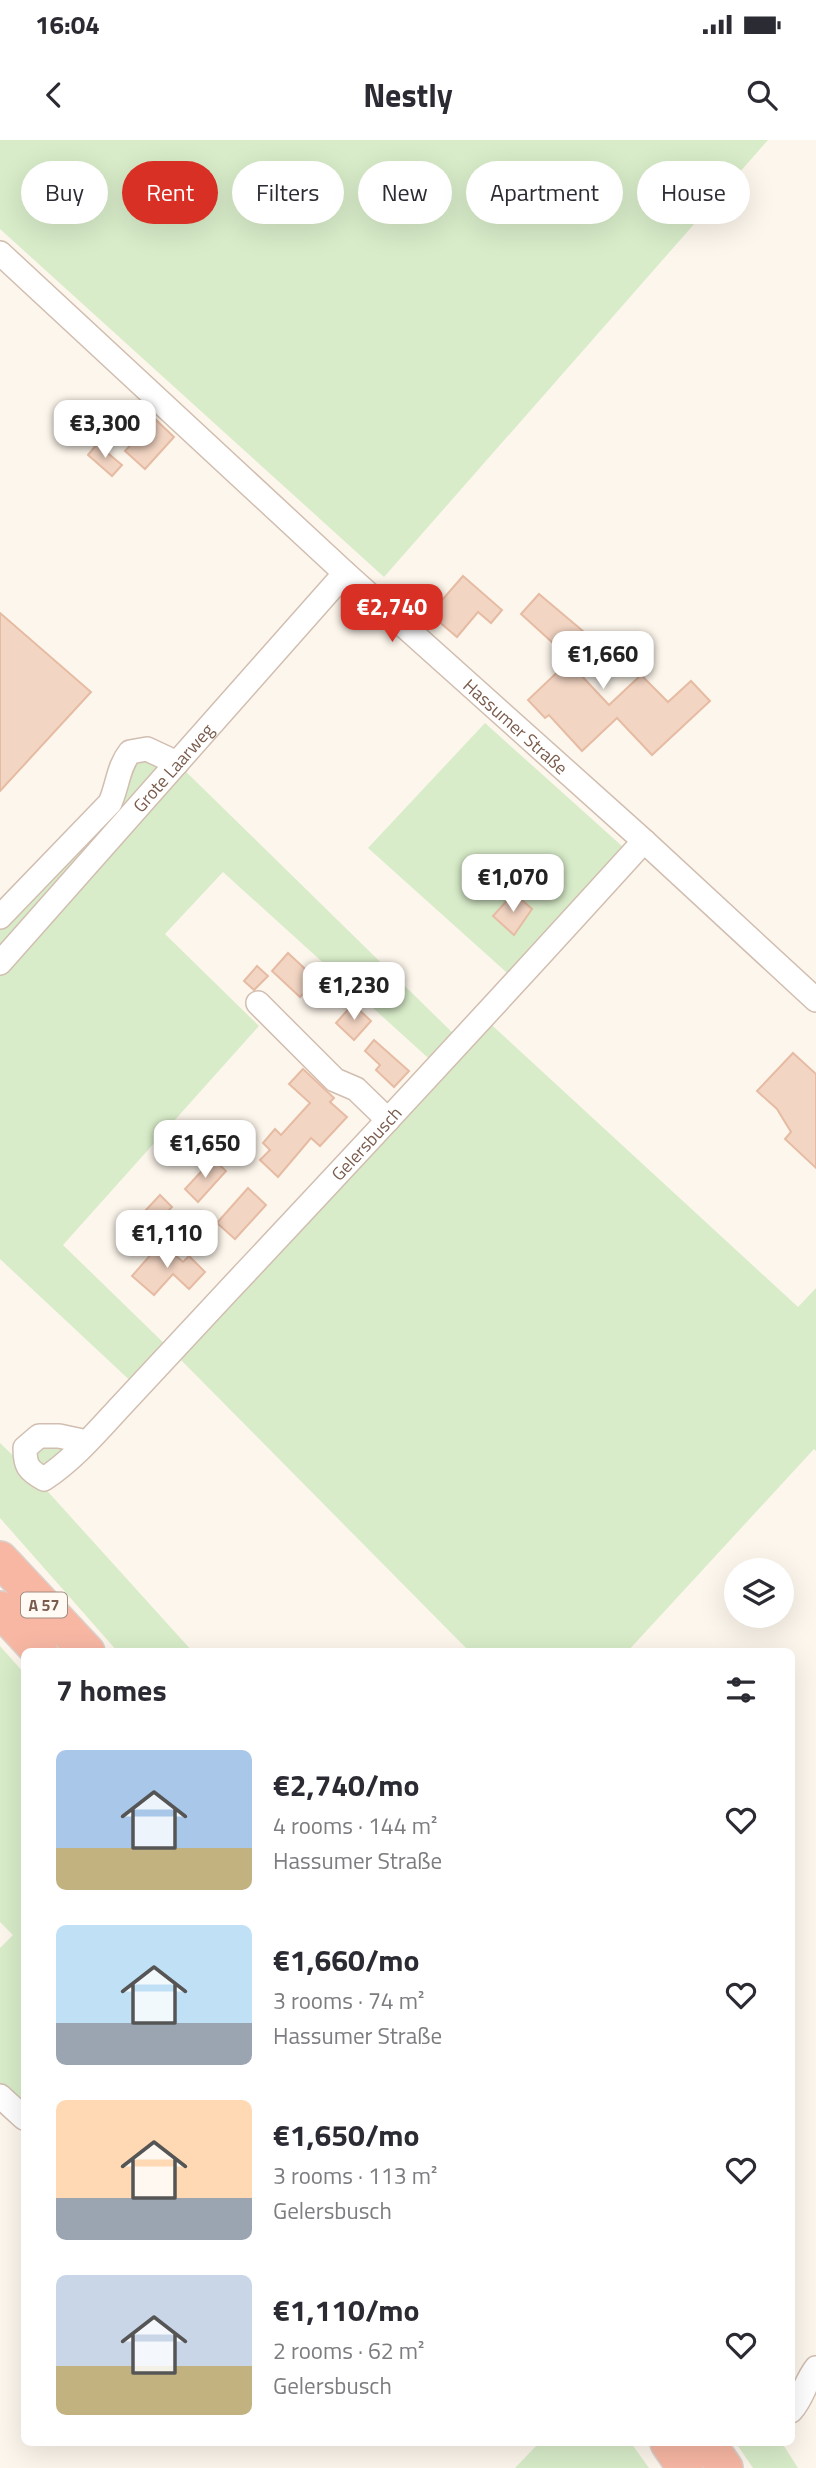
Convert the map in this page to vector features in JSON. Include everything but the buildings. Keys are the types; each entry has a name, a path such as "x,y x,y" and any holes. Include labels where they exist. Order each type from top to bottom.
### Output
{"highway":[{"name":"A 57","path":"0,1559 83,1648"},
{"name":"A 57","path":"0,1609 36,1648"},
{"path":"670,2446 685,2468"},
{"path":"710,2446 725,2468"}],"street":[{"name":"Hassumer Straße","path":"0,253 345,573 644,841 816,1000"},
{"name":"Grote Laarweg","path":"0,963 345,573"},
{"path":"0,917 110,803 118,784 121,764 130,752 147,749 177,763"},
{"name":"Gelersbusch","path":"87,1442 644,841"},
{"path":"258,1003 335,1080 356,1088 388,1120"},
{"path":"0,2096 21,2115"},
{"path":"795,2407 802,2399 805,2373"}],"green space":[{"path":"0,140 768,140 750,161 637,161 637,224 694,224 384,577 0,229"},
{"path":"485,723 632,855 516,981 368,848"},
{"path":"130,752 177,763 461,1041 483,1017 798,1307 816,1288 816,1451 814,1449 631,1648 466,1648 172,1351 138,1388 0,1259 0,917 110,803","holes":["223,872 437,1066 172,1351 63,1245 259,1026 165,934"]},
{"path":"87,1442 31,1473 189,1648 114,1648 0,1518 0,1443 26,1468 25,1448"},
{"path":"0,1646 21,1670 21,2107 0,2088 0,1948 13,1935 0,1922"},
{"path":"536,2446 633,2446 649,2468 515,2468"},
{"path":"738,2446 784,2446 798,2468 753,2468"}]}
